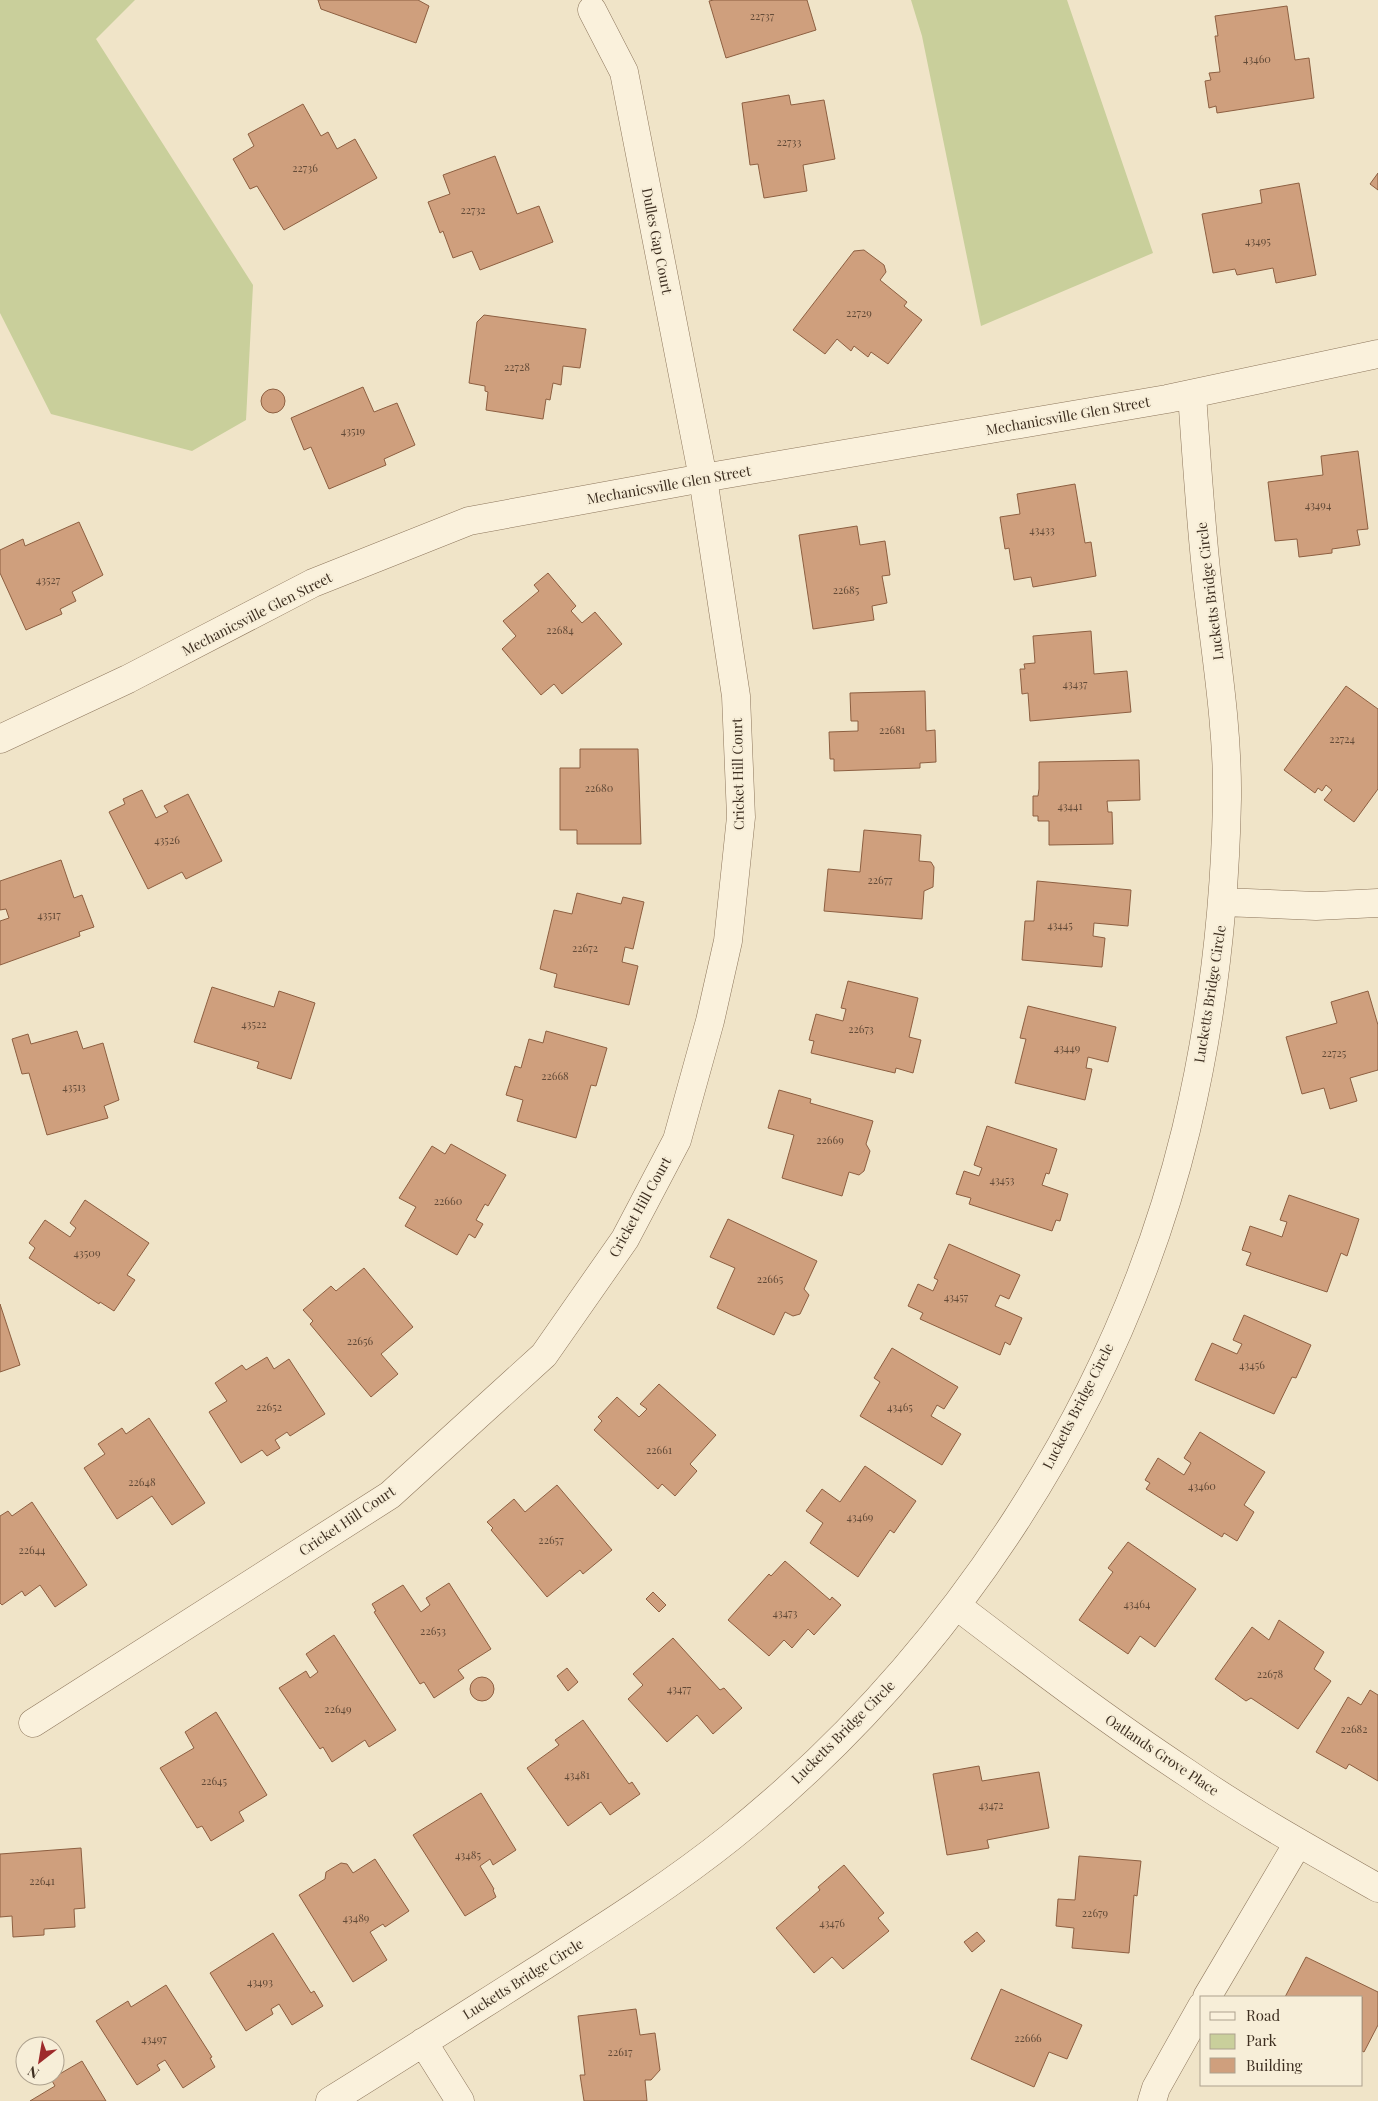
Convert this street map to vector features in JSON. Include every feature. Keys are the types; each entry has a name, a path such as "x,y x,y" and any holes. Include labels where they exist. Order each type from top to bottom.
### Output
{"street":[{"name":"Dulles Gap Court","path":"592,10 624,72 703,478"},
{"name":"Mechanicsville Glen Street","path":"0,739 128,679 313,583 469,521 703,478 1192,394 1378,354"},
{"name":"Lucketts Bridge Circle","path":"330,2101 636,1908 731,1837 807,1770 884,1692 957,1606 1009,1531 1068,1432 1118,1327 1152,1242 1185,1132 1209,1021 1223,902 1227,792 1220,678 1206,572 1192,394"},
{"name":"Cricket Hill Court","path":"33,1723 390,1495 544,1355 625,1239 676,1140 710,1021 728,941 741,816 736,696 703,478"},
{"path":"1223,902 1316,906 1378,903"},
{"name":"Oatlands Grove Place","path":"957,1606 1066,1690 1187,1774 1298,1842 1378,1888"},
{"path":"1208,1996 1298,1842"},
{"path":"1152,2101 1200,2010"},
{"path":"423,2042 460,2101"}],"green space":[{"path":"0,0 135,0 96,39 253,285 246,420 192,451 51,414 0,313"},
{"path":"911,0 1067,0 1153,253 981,326 922,36"}],"building":[{"path":"318,0 418,0 429,6 416,43 321,9"},
{"path":"807,0 816,30 726,58 709,1"},
{"path":"1287,6 1295,60 1309,58 1314,98 1217,113 1216,106 1209,108 1205,81 1211,80 1209,73 1220,72 1215,36 1218,36 1215,16"},
{"path":"789,95 791,105 824,100 835,159 803,165 807,191 764,198 758,164 750,165 742,103"},
{"path":"303,104 321,136 328,132 337,149 355,139 377,178 284,230 257,186 250,189 233,159 254,146 248,134"},
{"path":"495,156 517,214 539,206 553,242 480,270 472,251 453,258 443,231 440,233 428,202 450,194 443,175"},
{"path":"1378,173 1378,190 1370,184"},
{"path":"1299,183 1316,275 1276,283 1273,268 1237,275 1235,269 1213,273 1202,214 1262,203 1260,190"},
{"path":"864,250 884,265 886,272 880,280 907,302 904,306 922,320 888,364 871,352 868,357 854,346 851,351 837,339 825,354 793,330 854,251"},
{"path":"484,315 586,329 580,368 563,366 561,385 553,383 550,400 546,399 543,419 486,410 488,392 485,391 485,386 469,383 477,322"},
{"path":"363,387 374,412 397,403 415,445 384,459 386,465 329,489 311,447 304,450 291,418"},
{"path":"273,389 281,393 285,401 281,409 273,413 265,409 261,401 265,393"},
{"path":"1358,451 1368,529 1357,530 1360,545 1332,549 1332,553 1299,557 1297,539 1275,541 1268,482 1323,475 1321,456"},
{"path":"1075,484 1085,543 1091,542 1096,576 1033,587 1031,577 1014,580 1009,548 1005,549 1000,517 1020,514 1017,494"},
{"path":"79,522 103,575 72,592 76,601 60,609 62,614 26,630 0,573 0,550 23,539 25,546"},
{"path":"857,526 860,545 885,541 890,575 882,576 887,603 872,606 874,620 813,629 799,535"},
{"path":"548,573 576,606 571,611 582,623 595,612 622,644 562,694 554,684 541,695 502,649 516,636 503,621 539,591 534,585"},
{"path":"1091,631 1094,674 1127,671 1131,712 1030,721 1028,693 1022,694 1020,669 1025,669 1024,664 1035,663 1033,636"},
{"path":"1346,686 1378,709 1378,789 1354,822 1324,800 1332,790 1326,785 1322,791 1318,788 1315,793 1284,770"},
{"path":"925,691 926,731 935,730 936,762 920,763 920,768 834,771 834,759 830,759 829,732 858,731 858,721 851,721 850,693"},
{"path":"580,749 638,749 641,844 577,844 577,830 560,830 560,768 580,768"},
{"path":"1139,760 1140,800 1107,801 1108,812 1112,812 1113,844 1049,845 1049,821 1038,821 1038,816 1033,816 1033,796 1038,796 1039,789 1039,762"},
{"path":"142,790 156,818 168,812 164,806 188,794 222,861 186,879 182,872 148,889 109,812 125,804 123,799"},
{"path":"864,830 921,835 919,861 931,862 934,867 933,887 924,891 922,919 824,911 828,869 860,872"},
{"path":"61,860 74,898 82,895 94,927 79,932 80,936 0,965 0,921 9,918 6,909 0,910 0,881"},
{"path":"1037,881 1131,890 1128,926 1094,923 1093,936 1105,938 1102,967 1022,960 1025,921 1034,921"},
{"path":"577,893 621,904 623,897 644,902 633,949 625,947 622,962 638,966 629,1005 554,987 557,974 540,969 554,910 572,914"},
{"path":"848,981 918,998 909,1037 921,1040 913,1073 896,1068 895,1073 811,1053 814,1041 809,1040 816,1014 843,1021 846,1009 841,1008"},
{"path":"212,987 274,1007 279,991 315,1003 291,1079 257,1068 259,1062 194,1042"},
{"path":"1368,991 1378,1025 1378,1070 1350,1078 1357,1101 1330,1109 1324,1088 1302,1094 1286,1037 1337,1023 1331,1002"},
{"path":"1028,1006 1116,1027 1108,1062 1088,1057 1086,1068 1092,1069 1085,1100 1015,1083 1026,1039 1020,1038"},
{"path":"77,1031 83,1049 103,1043 119,1100 104,1106 108,1118 47,1135 29,1073 22,1074 12,1039 28,1034 31,1044"},
{"path":"546,1031 607,1048 596,1086 591,1085 576,1138 517,1121 523,1100 506,1095 515,1066 521,1068 529,1039 543,1043"},
{"path":"779,1090 811,1099 810,1103 873,1121 866,1144 870,1151 864,1171 859,1175 849,1172 842,1196 782,1178 794,1135 768,1128"},
{"path":"987,1126 1057,1149 1049,1174 1046,1173 1042,1185 1068,1194 1060,1221 1056,1220 1052,1231 969,1204 971,1198 956,1194 964,1171 979,1176 982,1168 974,1165"},
{"path":"451,1144 506,1175 488,1206 485,1204 476,1220 483,1224 475,1238 469,1234 457,1255 405,1226 416,1207 399,1198 432,1146 445,1154"},
{"path":"1289,1195 1359,1219 1347,1256 1341,1253 1327,1292 1246,1265 1251,1253 1242,1250 1250,1226 1282,1237 1287,1222 1280,1220"},
{"path":"85,1200 149,1243 127,1275 135,1280 114,1311 100,1302 99,1304 29,1258 35,1248 29,1243 45,1220 70,1237 76,1228 70,1223"},
{"path":"728,1219 817,1261 804,1289 809,1295 800,1314 793,1316 785,1312 774,1335 717,1308 735,1268 710,1257"},
{"path":"949,1244 1020,1275 1009,1299 1000,1295 995,1306 1022,1318 1010,1345 1005,1342 1000,1355 920,1319 923,1313 908,1306 918,1284 933,1291 938,1280 934,1278"},
{"path":"364,1268 413,1327 381,1354 398,1374 371,1397 310,1324 313,1321 303,1310 331,1286 336,1291"},
{"path":"0,1304 20,1365 0,1372"},
{"path":"1244,1315 1311,1345 1296,1378 1292,1377 1274,1414 1195,1380 1212,1343 1237,1354 1242,1344 1233,1340"},
{"path":"892,1348 958,1387 944,1409 937,1405 931,1416 961,1434 942,1465 860,1416 880,1382 874,1378"},
{"path":"267,1357 274,1369 289,1359 325,1414 290,1436 287,1432 275,1440 280,1448 267,1456 262,1450 241,1463 209,1412 227,1401 215,1383 242,1365 246,1370"},
{"path":"659,1384 716,1435 690,1464 697,1471 675,1496 662,1484 658,1489 594,1430 602,1421 598,1417 617,1397 639,1417 647,1409 640,1404"},
{"path":"149,1418 205,1503 172,1525 152,1496 117,1519 84,1468 105,1454 98,1444 122,1428 126,1434"},
{"path":"1200,1432 1265,1472 1244,1505 1254,1512 1237,1541 1224,1533 1222,1537 1146,1489 1150,1483 1145,1480 1158,1458 1184,1475 1191,1463 1184,1458"},
{"path":"865,1466 916,1501 894,1533 890,1530 858,1577 810,1543 823,1523 806,1511 822,1489 840,1502"},
{"path":"557,1485 612,1550 583,1574 580,1570 547,1597 491,1530 493,1528 487,1522 514,1499 525,1512"},
{"path":"32,1502 87,1585 55,1607 40,1585 25,1596 22,1591 2,1605 0,1603 0,1516 8,1511 12,1516"},
{"path":"1128,1542 1196,1589 1155,1647 1140,1636 1128,1654 1079,1620 1113,1572 1108,1568"},
{"path":"785,1561 830,1600 832,1597 841,1605 814,1635 808,1629 792,1648 784,1640 769,1656 728,1620 769,1574 771,1576"},
{"path":"449,1583 491,1649 458,1670 464,1678 434,1698 424,1682 420,1684 374,1612 376,1611 372,1604 403,1585 421,1612 430,1605 426,1598"},
{"path":"653,1592 666,1605 659,1612 646,1599"},
{"path":"1279,1620 1324,1652 1314,1669 1331,1681 1298,1729 1251,1698 1246,1701 1215,1679 1252,1627 1269,1640"},
{"path":"334,1635 396,1730 369,1747 365,1740 332,1762 323,1747 320,1749 279,1688 306,1671 310,1678 318,1672 306,1654"},
{"path":"673,1638 720,1690 724,1688 742,1708 713,1734 697,1715 667,1742 628,1699 643,1685 633,1674"},
{"path":"567,1668 578,1682 568,1691 557,1676"},
{"path":"482,1677 491,1680 494,1689 491,1698 482,1701 473,1698 470,1689 473,1680"},
{"path":"1370,1690 1378,1695 1378,1781 1349,1764 1346,1769 1316,1752 1348,1697 1361,1705"},
{"path":"216,1712 267,1795 239,1812 244,1821 211,1841 202,1826 197,1828 160,1768 194,1748 185,1732"},
{"path":"583,1720 629,1784 632,1782 640,1794 610,1815 601,1802 568,1826 527,1768 559,1745 555,1740"},
{"path":"979,1766 982,1781 1039,1772 1049,1828 987,1840 989,1848 947,1855 933,1774"},
{"path":"481,1793 516,1850 493,1865 490,1859 480,1866 494,1889 496,1897 465,1916 413,1835"},
{"path":"81,1848 85,1908 74,1909 75,1927 44,1929 44,1935 13,1937 12,1916 0,1917 0,1854"},
{"path":"1079,1856 1141,1861 1137,1896 1134,1895 1129,1953 1072,1948 1074,1928 1056,1926 1058,1899 1075,1900"},
{"path":"375,1859 409,1911 385,1927 383,1924 370,1932 387,1960 353,1982 299,1895 325,1879 326,1872 341,1863 347,1864 353,1873"},
{"path":"844,1865 884,1913 878,1918 889,1931 843,1969 832,1957 814,1973 776,1928 820,1890 818,1887"},
{"path":"977,1932 985,1941 972,1952 964,1942"},
{"path":"273,1933 311,1993 314,1991 323,2006 292,2025 279,2004 271,2009 273,2014 246,2031 210,1973"},
{"path":"1306,1957 1378,1992 1378,2025 1364,2052 1363,1996 1286,1996"},
{"path":"166,1985 212,2057 210,2058 215,2067 183,2088 165,2060 157,2065 160,2070 137,2085 96,2021 128,2001 131,2007"},
{"path":"1001,1989 1082,2025 1067,2059 1049,2052 1034,2087 971,2059"},
{"path":"636,2009 640,2035 655,2033 660,2070 651,2080 645,2080 647,2101 584,2101 580,2075 585,2075 578,2016"},
{"path":"82,2061 106,2101 30,2101 55,2086 65,2086 65,2071"}]}
